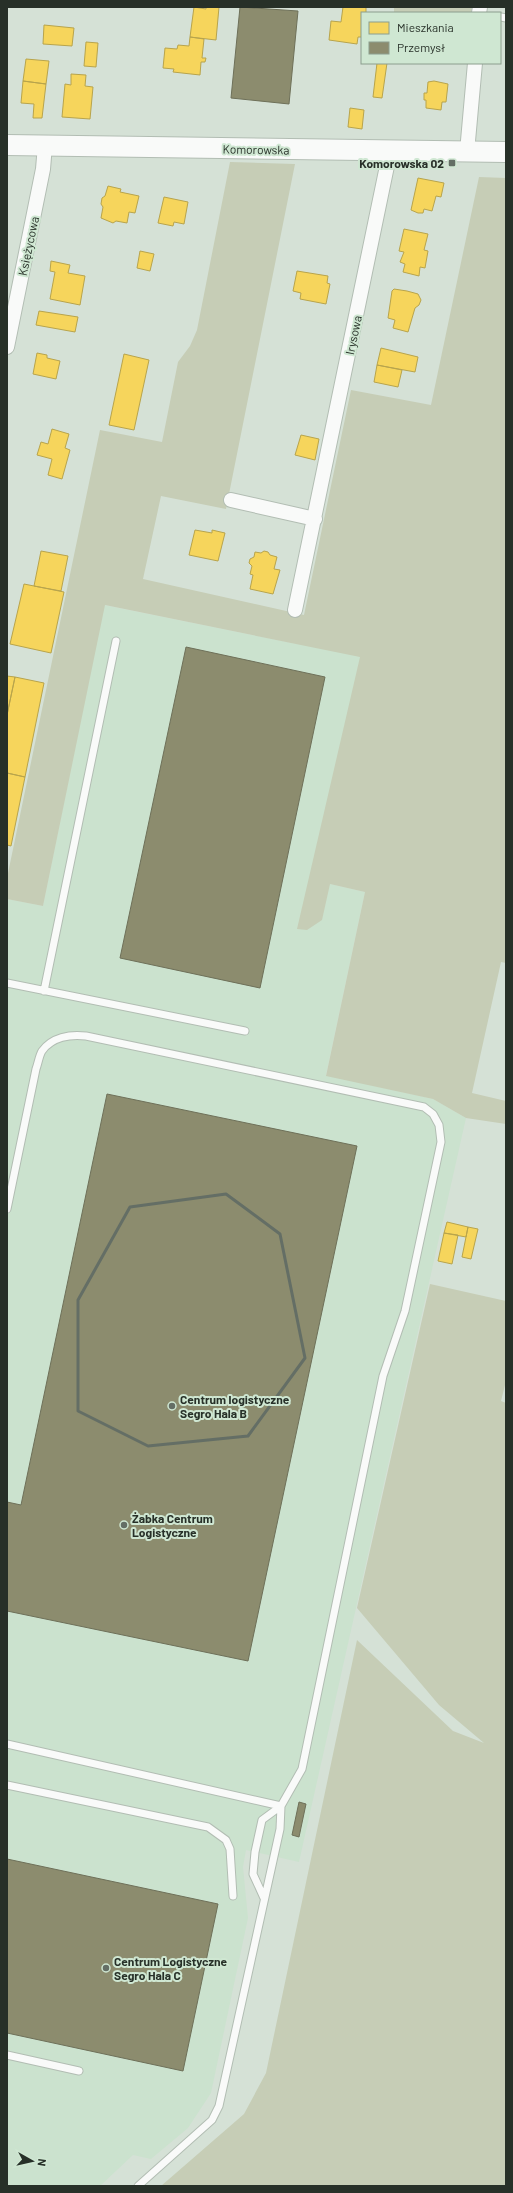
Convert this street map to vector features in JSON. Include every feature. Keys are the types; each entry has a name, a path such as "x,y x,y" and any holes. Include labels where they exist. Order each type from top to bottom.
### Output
{"street":[{"path":"467,152 475,64"},
{"name":"Komorowska","path":"7,145 506,152"},
{"name":"Księżycowa","path":"7,347 43,169 45,145"},
{"name":"Irysowa","path":"295,610 388,166 388,151"},
{"path":"232,500 315,519"}],"lane":[{"path":"44,990 116,641"},
{"path":"7,983 245,1031"},
{"path":"7,1209 36,1070 42,1051 62,1037 72,1034 424,1107 433,1114 439,1125 441,1142 425,1220 405,1311 383,1376 302,1769 281,1806 262,1820 255,1852 253,1874 264,1898"},
{"path":"7,1744 281,1806"},
{"path":"7,1785 208,1827 226,1840 230,1849 233,1896"},
{"path":"138,2186 212,2120 219,2106 280,1829 281,1806"},
{"path":"7,2055 79,2071"}],"highlighted area":[{"path":"226,1194 280,1234 305,1358 248,1436 148,1446 78,1411 78,1300 130,1207"}],"shaded area":[{"path":"394,7 472,7 471,12 394,12"},
{"path":"230,162 295,164 226,509 161,496 143,579 304,615 351,390 431,405 479,177 506,178 506,963 501,962 472,1093 506,1101 506,1124 466,1118 433,1099 326,1076 365,892 330,884 322,920 307,930 297,929 360,657 105,605 43,906 7,899 7,878 100,430 162,442 178,362 190,346 197,330"},
{"path":"104,605 297,644 383,631 330,884 365,892 326,1075 433,1099 466,1118 299,1862 246,1850 243,1867 248,1918 211,2093 188,2128 151,2159 133,2155 100,2186 7,2186 7,899 43,906"},
{"path":"430,1284 506,1301 506,1381 501,1401 506,1403 506,2186 161,2186 244,2114 266,2073 357,1640 453,1731 484,1743 439,1705 357,1608"}],"building: Mieszkania":[{"path":"194,7 206,9 206,7 219,7 216,40 190,37"},
{"path":"343,7 366,7 366,12 361,12 361,37 358,37 357,44 329,40 331,21 341,22"},
{"path":"44,25 74,28 72,46 43,44"},
{"path":"190,37 204,39 202,58 206,58 205,62 201,62 200,75 173,72 174,69 163,68 165,48 177,49 178,45 189,46"},
{"path":"86,42 98,43 96,67 84,66"},
{"path":"26,59 49,61 46,84 23,81"},
{"path":"377,64 387,64 382,98 373,97"},
{"path":"71,74 86,75 85,86 93,87 90,119 62,117 65,84 71,85"},
{"path":"23,81 46,84 42,118 33,118 34,104 21,103"},
{"path":"434,81 448,84 446,102 442,102 441,110 426,108 426,100 424,100 424,93 427,93 428,82"},
{"path":"350,108 364,110 362,129 348,127"},
{"path":"418,178 444,183 441,197 436,196 432,211 424,209 423,213 418,213 411,210"},
{"path":"108,186 121,189 120,192 139,196 135,213 129,212 127,223 116,221 113,223 101,218 103,207 101,204 102,198 105,196"},
{"path":"164,197 188,202 184,224 174,222 173,226 158,223"},
{"path":"404,229 428,234 424,250 428,251 425,268 420,267 419,276 403,272 405,264 400,262 404,252 399,251"},
{"path":"140,251 154,254 150,271 137,268"},
{"path":"51,261 70,265 68,273 85,276 80,305 50,299 55,272 50,271"},
{"path":"297,271 328,276 327,283 330,284 326,304 300,299 301,293 293,291"},
{"path":"394,289 418,294 421,300 419,305 415,308 408,332 393,328 395,320 388,318 392,291"},
{"path":"39,311 78,317 75,332 36,325"},
{"path":"381,348 418,357 415,372 377,365"},
{"path":"37,353 47,355 47,358 60,361 56,379 33,374"},
{"path":"124,354 149,360 134,430 109,425"},
{"path":"377,365 402,370 398,387 374,382"},
{"path":"52,429 69,434 65,448 70,450 62,479 48,475 52,459 37,455 41,442 48,444"},
{"path":"301,435 319,439 315,460 295,455"},
{"path":"195,530 212,533 212,530 225,533 218,561 189,555"},
{"path":"41,551 68,556 61,591 34,586"},
{"path":"264,551 277,557 274,569 280,570 273,594 250,589 253,575 250,574 252,566 249,563 250,559 254,557 255,552 261,553"},
{"path":"24,584 64,592 51,653 10,644"},
{"path":"7,676 15,677 7,715"},
{"path":"15,677 44,683 25,777 7,773 7,715"},
{"path":"7,773 25,777 11,846 7,845"},
{"path":"447,1222 468,1227 466,1237 444,1233"},
{"path":"468,1227 478,1229 471,1259 462,1257"},
{"path":"444,1233 458,1235 452,1264 438,1261"}],"building: Przemysł":[{"path":"240,7 298,11 289,104 231,98"},
{"path":"186,647 325,677 260,988 120,958"},
{"name":"Centrum logistyczne Segro Hala B","path":"107,1094 357,1146 248,1661 7,1611 7,1502 21,1505"},
{"path":"299,1802 306,1804 299,1837 292,1835"},
{"name":"Centrum Logistyczne Segro Hala C","path":"7,1859 218,1904 183,2071 7,2033"}],"place":[{"name":"Komorowska 02","path":"452,163"},
{"name":"Centrum logistyczne Segro Hala B","path":"172,1406"},
{"name":"Żabka Centrum Logistyczne","path":"124,1525"},
{"name":"Centrum Logistyczne Segro Hala C","path":"106,1968"}]}
